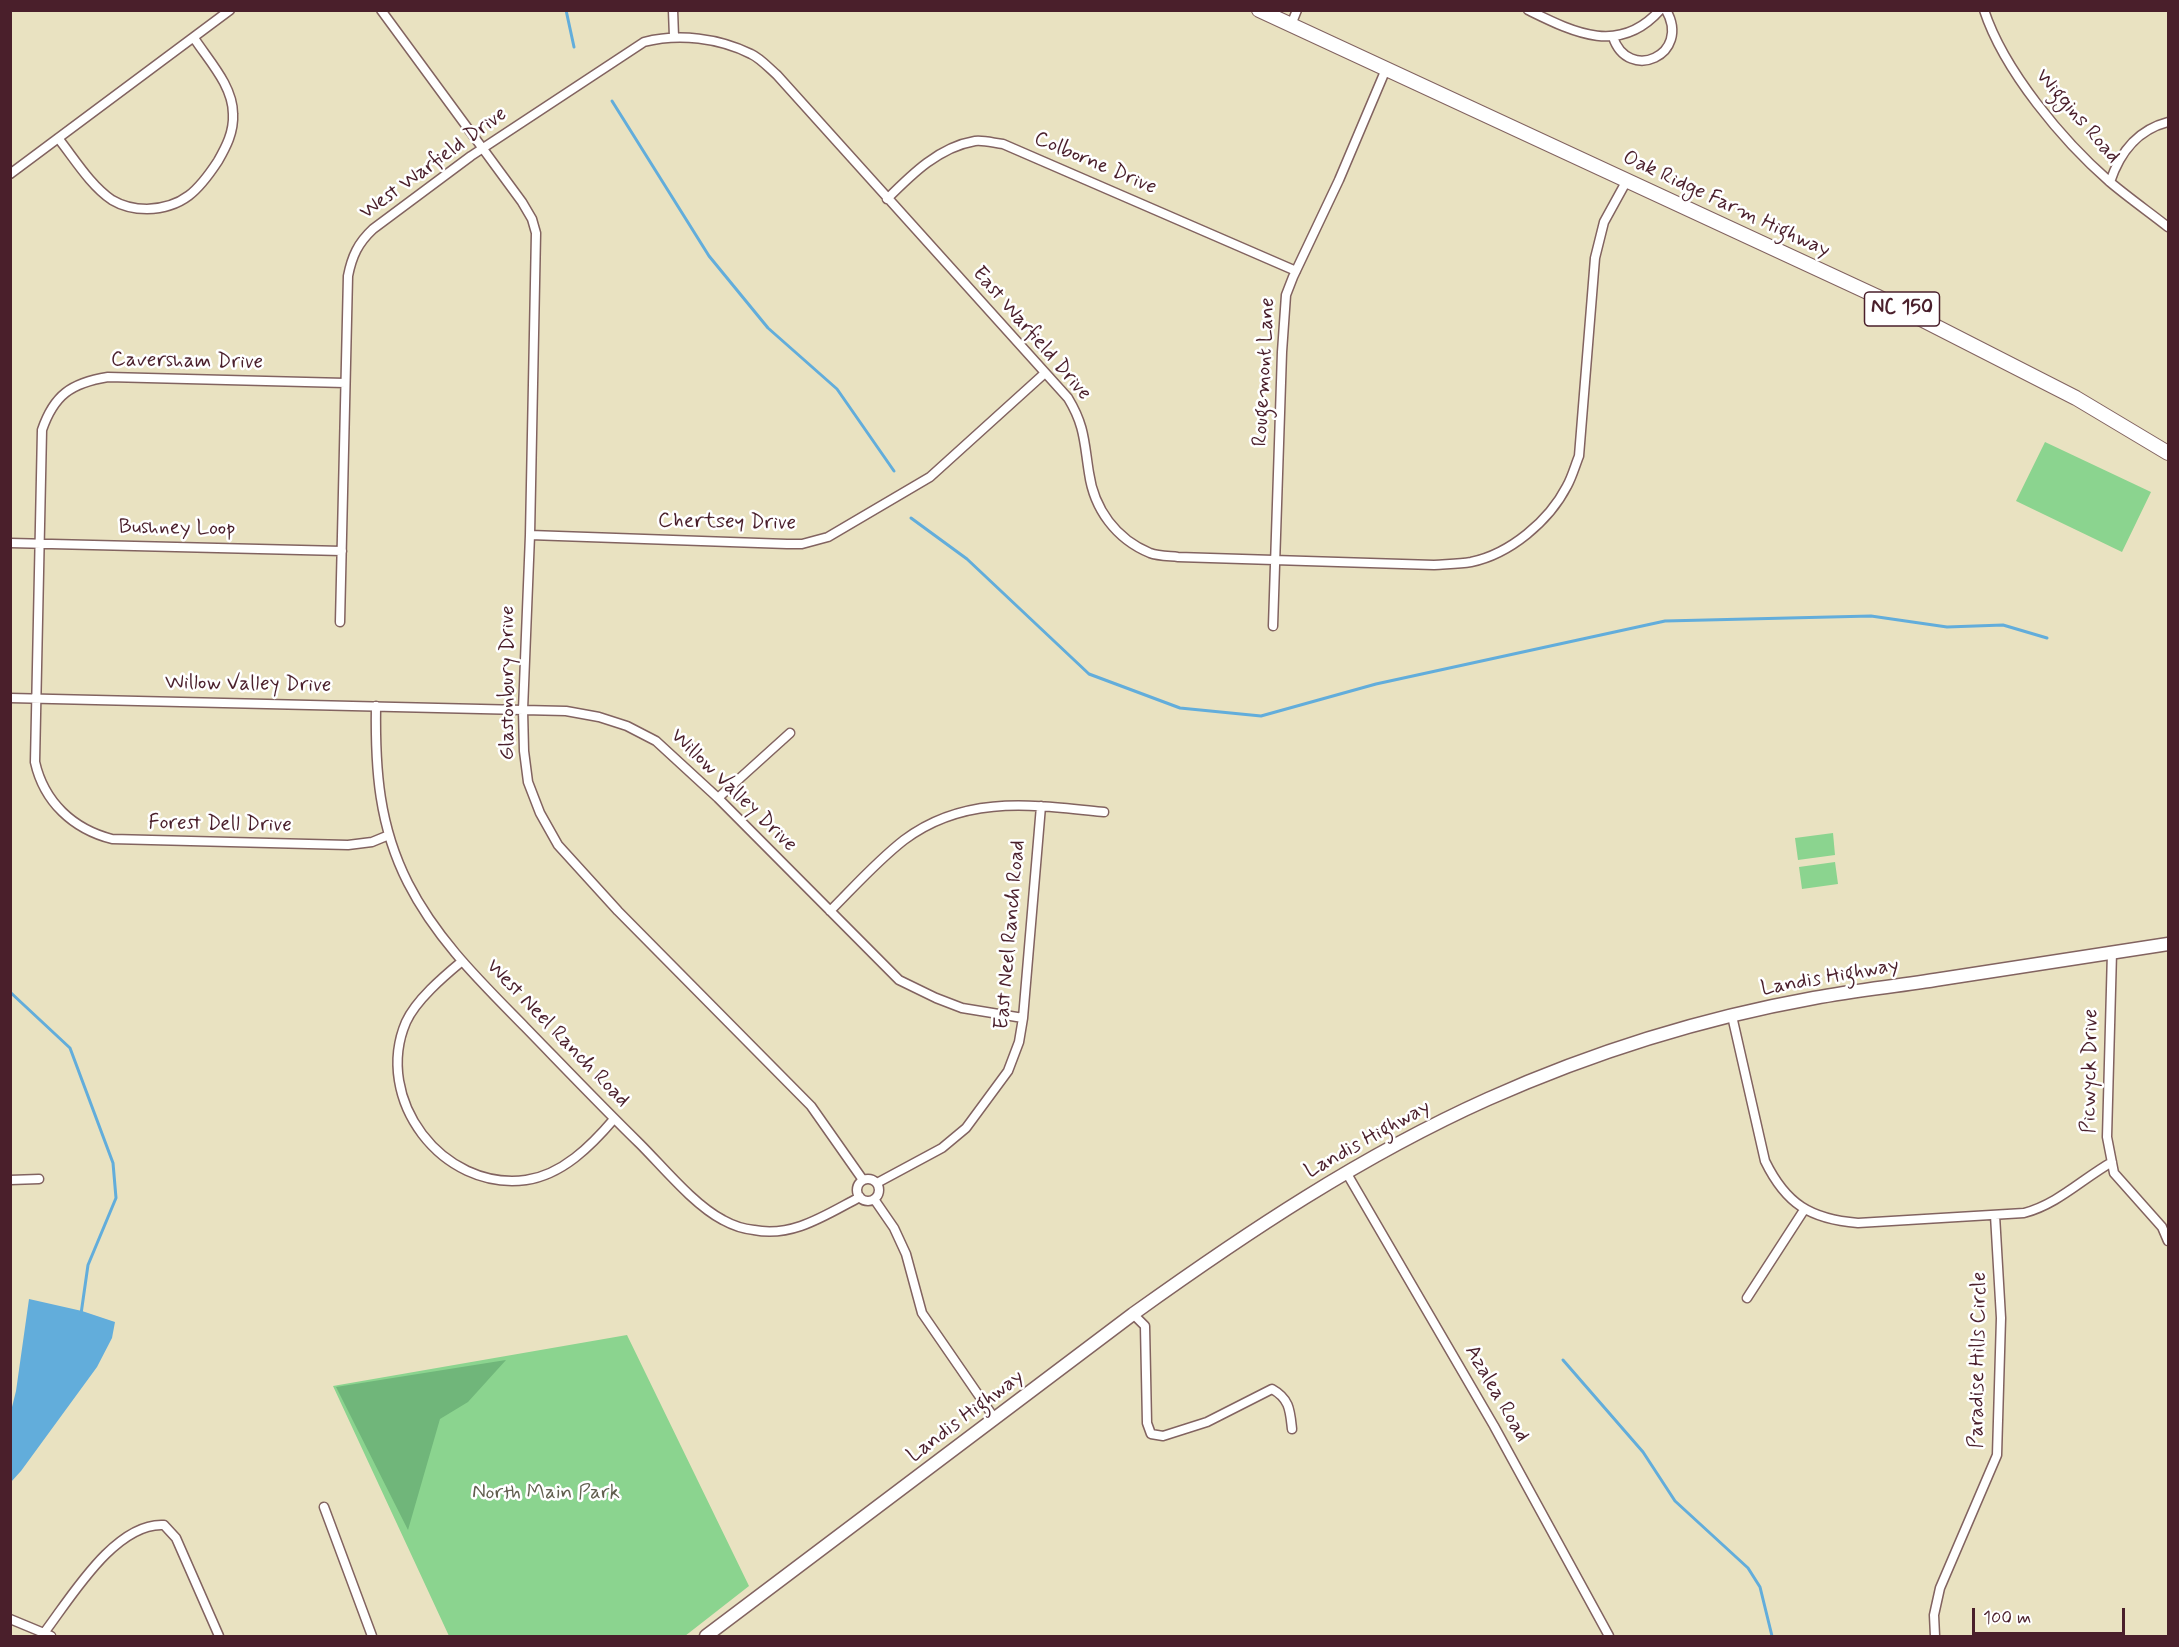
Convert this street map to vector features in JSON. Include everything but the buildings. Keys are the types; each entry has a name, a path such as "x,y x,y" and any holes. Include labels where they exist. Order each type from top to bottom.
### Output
{"main road":[{"name":"Oak Ridge Farm Highway","path":"1259,10 1876,297 2076,398 2169,453"},
{"name":"Landis Highway","path":"706,1636 1133,1314 1215,1256 1346,1172 1458,1113 1519,1086 1646,1040 1732,1016 1821,997 2169,944"}],"street":[{"path":"10,174 230,10"},
{"path":"381,10 482,148"},
{"path":"673,10 674,37"},
{"path":"1291,26 1297,10"},
{"path":"1528,10 1569,30 1594,37 1613,37 1637,29 1660,10"},
{"path":"1613,37 1623,56 1640,60 1652,59 1664,51 1674,30 1666,10"},
{"name":"Wiggins Road","path":"1984,10 2008,63 2068,140 2110,182 2169,227"},
{"name":"West Warfield Drive","path":"340,622 348,276 351,260 360,241 482,148 644,42 674,37"},
{"name":"East Warfield Drive","path":"674,37 713,41 753,54 777,75 1068,398 1079,416 1094,495 1108,523 1126,540 1152,554 1178,557 1434,565 1473,561 1502,550 1526,535 1550,511 1567,486 1579,456 1596,258 1600,236 1613,203 1626,182"},
{"path":"58,138 99,189 123,205 139,209 159,209 178,204 192,194 207,178 229,140 233,112 230,96 224,83 194,38"},
{"name":"Rougemont Lane","path":"1273,626 1286,296 1386,69"},
{"path":"2110,182 2116,164 2134,140 2155,126 2169,123"},
{"name":"Colborne Drive","path":"887,199 919,168 954,148 977,141 1003,144 1296,271"},
{"name":"Glastonbury Drive","path":"482,148 522,202 532,219 536,233 530,535 523,710 524,751 528,782 540,813 558,845 618,911 811,1106 863,1180"},
{"name":"Chertsey Drive","path":"530,535 788,544 828,537 930,477 1046,373"},
{"name":"Caversham Drive","path":"58,809 42,785 35,762 42,430 48,412 57,399 72,388 87,380 108,377 345,383"},
{"name":"Bushney Loop","path":"10,543 342,551"},
{"name":"Willow Valley Drive","path":"10,698 566,711 599,717 627,726 656,741 718,798 900,980 962,1008 1023,1018"},
{"name":"West Neel Ranch Road","path":"376,706 376,764 380,801 389,835 408,883 437,932 461,962 614,1119 702,1205 724,1221 754,1230 784,1231 815,1221 860,1197"},
{"path":"718,798 790,733"},
{"path":"830,911 906,839 930,824 956,813 1002,805 1104,812"},
{"name":"East Neel Ranch Road","path":"877,1182 942,1148 966,1128 1008,1071 1019,1042 1023,1018 1041,806"},
{"name":"Forest Dell Drive","path":"58,809 66,818 82,828 112,839 348,845 372,842 389,835"},
{"name":"Picwyck Drive","path":"2112,952 2107,1137 2114,1173 2162,1227 2169,1241"},
{"path":"461,962 412,1012 406,1022 397,1051 399,1081 410,1118 435,1150 460,1169 493,1179 526,1180 559,1168 591,1147 614,1119"},
{"path":"1732,1016 1765,1161 1773,1178 1785,1194 1804,1210 1820,1217 1858,1222 2024,1213 2040,1209 2057,1200 2089,1175 2112,1162"},
{"name":"Azalea Road","path":"1346,1172 1503,1442 1609,1636"},
{"path":"10,1180 39,1179"},
{"path":"870,1179 877,1182 880,1190 874,1199 867,1201 860,1197 858,1186 863,1180 870,1179"},
{"path":"874,1199 894,1228 906,1254 922,1313 995,1419"},
{"path":"1747,1298 1804,1210"},
{"name":"Paradise Hills Circle","path":"1935,1636 1934,1615 1940,1588 1997,1455 2001,1318 1995,1215"},
{"path":"1133,1314 1145,1326 1147,1424 1151,1434 1163,1436 1207,1422 1262,1392 1272,1389 1282,1394 1289,1407 1292,1429"},
{"path":"324,1508 372,1636"},
{"path":"10,1619 48,1635 105,1553 124,1539 156,1525 164,1525 176,1538 219,1636"}],"green space":[{"path":"2045,442 2151,492 2122,552 2016,501"},
{"path":"1833,833 1835,855 1798,860 1795,838"},
{"path":"1835,862 1838,884 1802,889 1799,867"},
{"name":"North Main Park","path":"627,1335 749,1586 685,1636 449,1636 333,1386"},
{"path":"506,1360 468,1402 440,1419 408,1530 336,1387"}],"water":[{"path":"29,1299 82,1311 115,1322 112,1338 97,1367 11,1482 11,1411"}],"waterway":[{"path":"566,10 574,47"},
{"path":"612,101 709,256 768,328 837,389 894,471"},
{"path":"911,518 967,559 1089,674 1180,708 1261,716 1376,684 1665,621 1871,616 1947,627 2003,625 2047,638"},
{"path":"10,992 70,1048 113,1163 116,1198 88,1265 81,1314"},
{"path":"1563,1360 1643,1452 1675,1501 1748,1568 1760,1587 1772,1636"}]}
